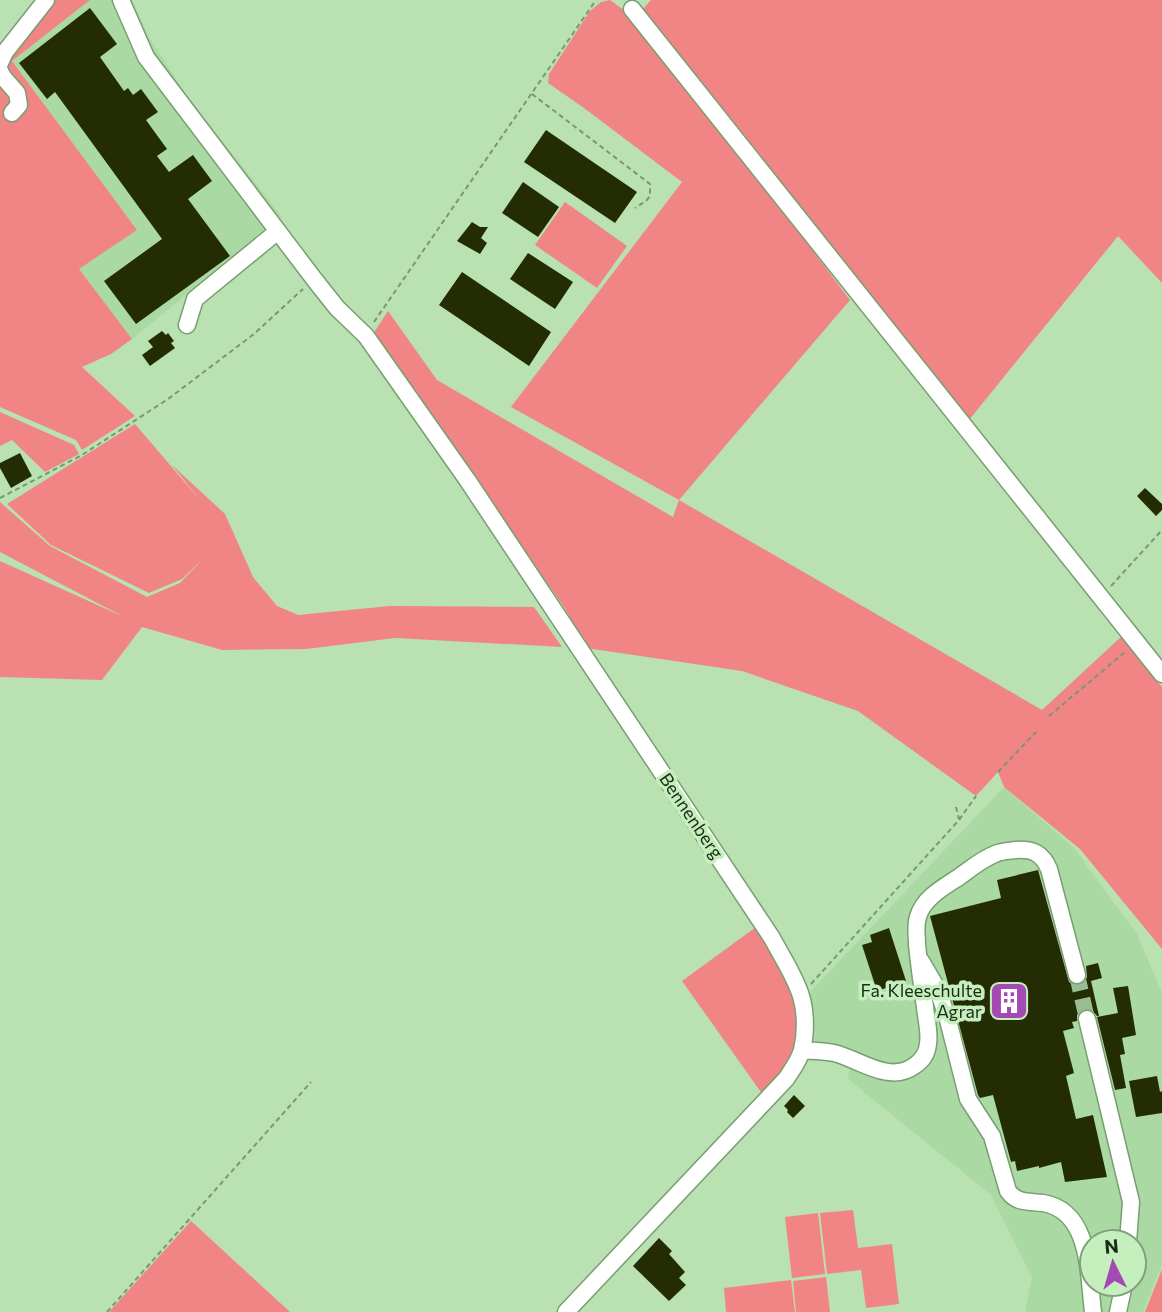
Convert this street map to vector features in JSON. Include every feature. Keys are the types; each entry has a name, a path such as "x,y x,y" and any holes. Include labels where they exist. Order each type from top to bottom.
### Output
{"street":[{"path":"0,63 5,52 46,0"},
{"name":"Bennenberg","path":"121,0 146,58 337,308 366,335 468,481 772,938 801,995 804,1009 802,1050 786,1079 566,1312"},
{"path":"632,9 1162,674"},
{"path":"0,71 17,93 19,105 12,113"},
{"path":"187,325 195,299 278,231"},
{"path":"802,1050 831,1052 882,1072 905,1071 920,1062 928,1044 928,1032 918,957 918,914 938,891 996,853 1022,849 1039,853 1045,860 1077,975"},
{"path":"918,957 938,990 968,1100 992,1136 1008,1191 1019,1200 1056,1207 1069,1216 1078,1229 1085,1252 1093,1312"},
{"path":"1087,1019 1131,1202 1129,1228"}],"path":[{"path":"366,335 596,0"},
{"path":"531,93 650,184 650,196 635,208"},
{"path":"0,498 82,455 168,399 254,334 314,279"},
{"path":"1101,597 1162,530"},
{"path":"1049,716 1136,642"},
{"path":"998,772 1036,732"},
{"path":"801,995 959,820 976,796"},
{"path":"956,807 959,820"},
{"path":"107,1312 311,1082"}],"shaded area":[{"path":"50,0 90,0 12,61 137,230 79,269 132,339 111,354 82,367 135,416 82,450 76,440 0,407 0,60"},
{"path":"90,0 132,0 150,39 188,97 282,217 132,339 78,269 137,230 12,61"},
{"path":"610,0 625,11 729,140 850,300 679,500 511,407 682,182 548,83 549,74 590,11 601,2"},
{"path":"651,0 1162,0 1162,283 1118,236 969,420 641,11"},
{"path":"565,202 627,246 597,288 535,245"},
{"path":"388,311 437,380 673,517 679,500 1042,710 1122,636 1162,687 1162,949 1080,849 1004,787 998,772 976,796 858,711 742,671 586,648 564,607 373,334"},
{"path":"0,412 74,445 79,454 45,472 12,440 0,446"},
{"path":"135,424 200,500 172,465 225,514 253,577 277,606 298,615 390,606 534,607 562,647 395,638 306,649 222,650 142,627 102,680 0,677 0,561 124,617 0,552 0,502 50,546 147,597 180,583 204,558 182,579 149,593 51,545 7,504"},
{"path":"1004,787 1074,848 1137,934 1162,993 1162,1264 1143,1312 1025,1312 1032,1277 991,1195 848,1079 851,1058 848,1048 814,1041 810,994"},
{"path":"756,927 794,996 798,1026 791,1064 763,1095 682,981"},
{"path":"853,1210 858,1248 892,1244 899,1304 866,1308 861,1270 827,1274 820,1213"},
{"path":"818,1213 825,1274 792,1278 785,1217"},
{"path":"191,1221 290,1312 109,1312"},
{"path":"1162,1269 1162,1312 1145,1312"},
{"path":"826,1277 830,1312 796,1312 793,1281"},
{"path":"791,1280 795,1312 726,1312 724,1288"}],"building":[{"path":"90,8 117,44 100,57 124,91 128,88 133,95 141,89 158,112 146,120 167,149 157,156 169,172 193,155 212,181 188,199 230,256 136,324 104,281 162,239 55,92 47,99 19,63"},
{"path":"546,130 637,192 615,223 524,162"},
{"path":"523,182 559,207 538,237 502,213"},
{"path":"472,222 480,227 488,227 481,238 487,243 480,254 457,241"},
{"path":"528,253 573,282 555,309 510,279"},
{"path":"462,272 551,332 529,366 439,305"},
{"path":"162,331 166,335 168,333 175,348 150,366 142,355 153,347 148,341"},
{"path":"20,453 32,476 11,488 0,463"},
{"path":"1145,488 1162,504 1162,510 1156,516 1137,496"},
{"name":"Fa. Kleeschulte Agrar","path":"1038,870 1069,982 1075,985 1084,983 1087,977 1086,966 1098,963 1102,978 1091,981 1099,1016 1091,1009 1084,1009 1077,1015 1077,1021 1072,1022 1074,1028 1063,1031 1074,1073 1066,1076 1076,1119 1093,1115 1107,1177 1065,1182 1061,1162 1017,1171 1015,1161 1011,1162 993,1095 980,1098 978,1095 930,916 1001,898 997,880"},
{"path":"889,928 906,981 877,991 862,945 872,942 870,935"},
{"path":"1128,986 1136,1035 1122,1038 1125,1054 1120,1055 1126,1088 1115,1090 1097,1017 1118,1013 1113,988"},
{"path":"1157,1076 1160,1092 1162,1091 1162,1113 1136,1117 1129,1081"},
{"path":"794,1095 805,1106 793,1118 784,1106"},
{"path":"659,1238 672,1251 669,1254 685,1272 679,1278 686,1285 669,1301 633,1266"}],"tunnel":[{"path":"1077,975 1087,1019"}],"place":[{"name":"Fa. Kleeschulte Agrar","path":"1009,1001"}]}
